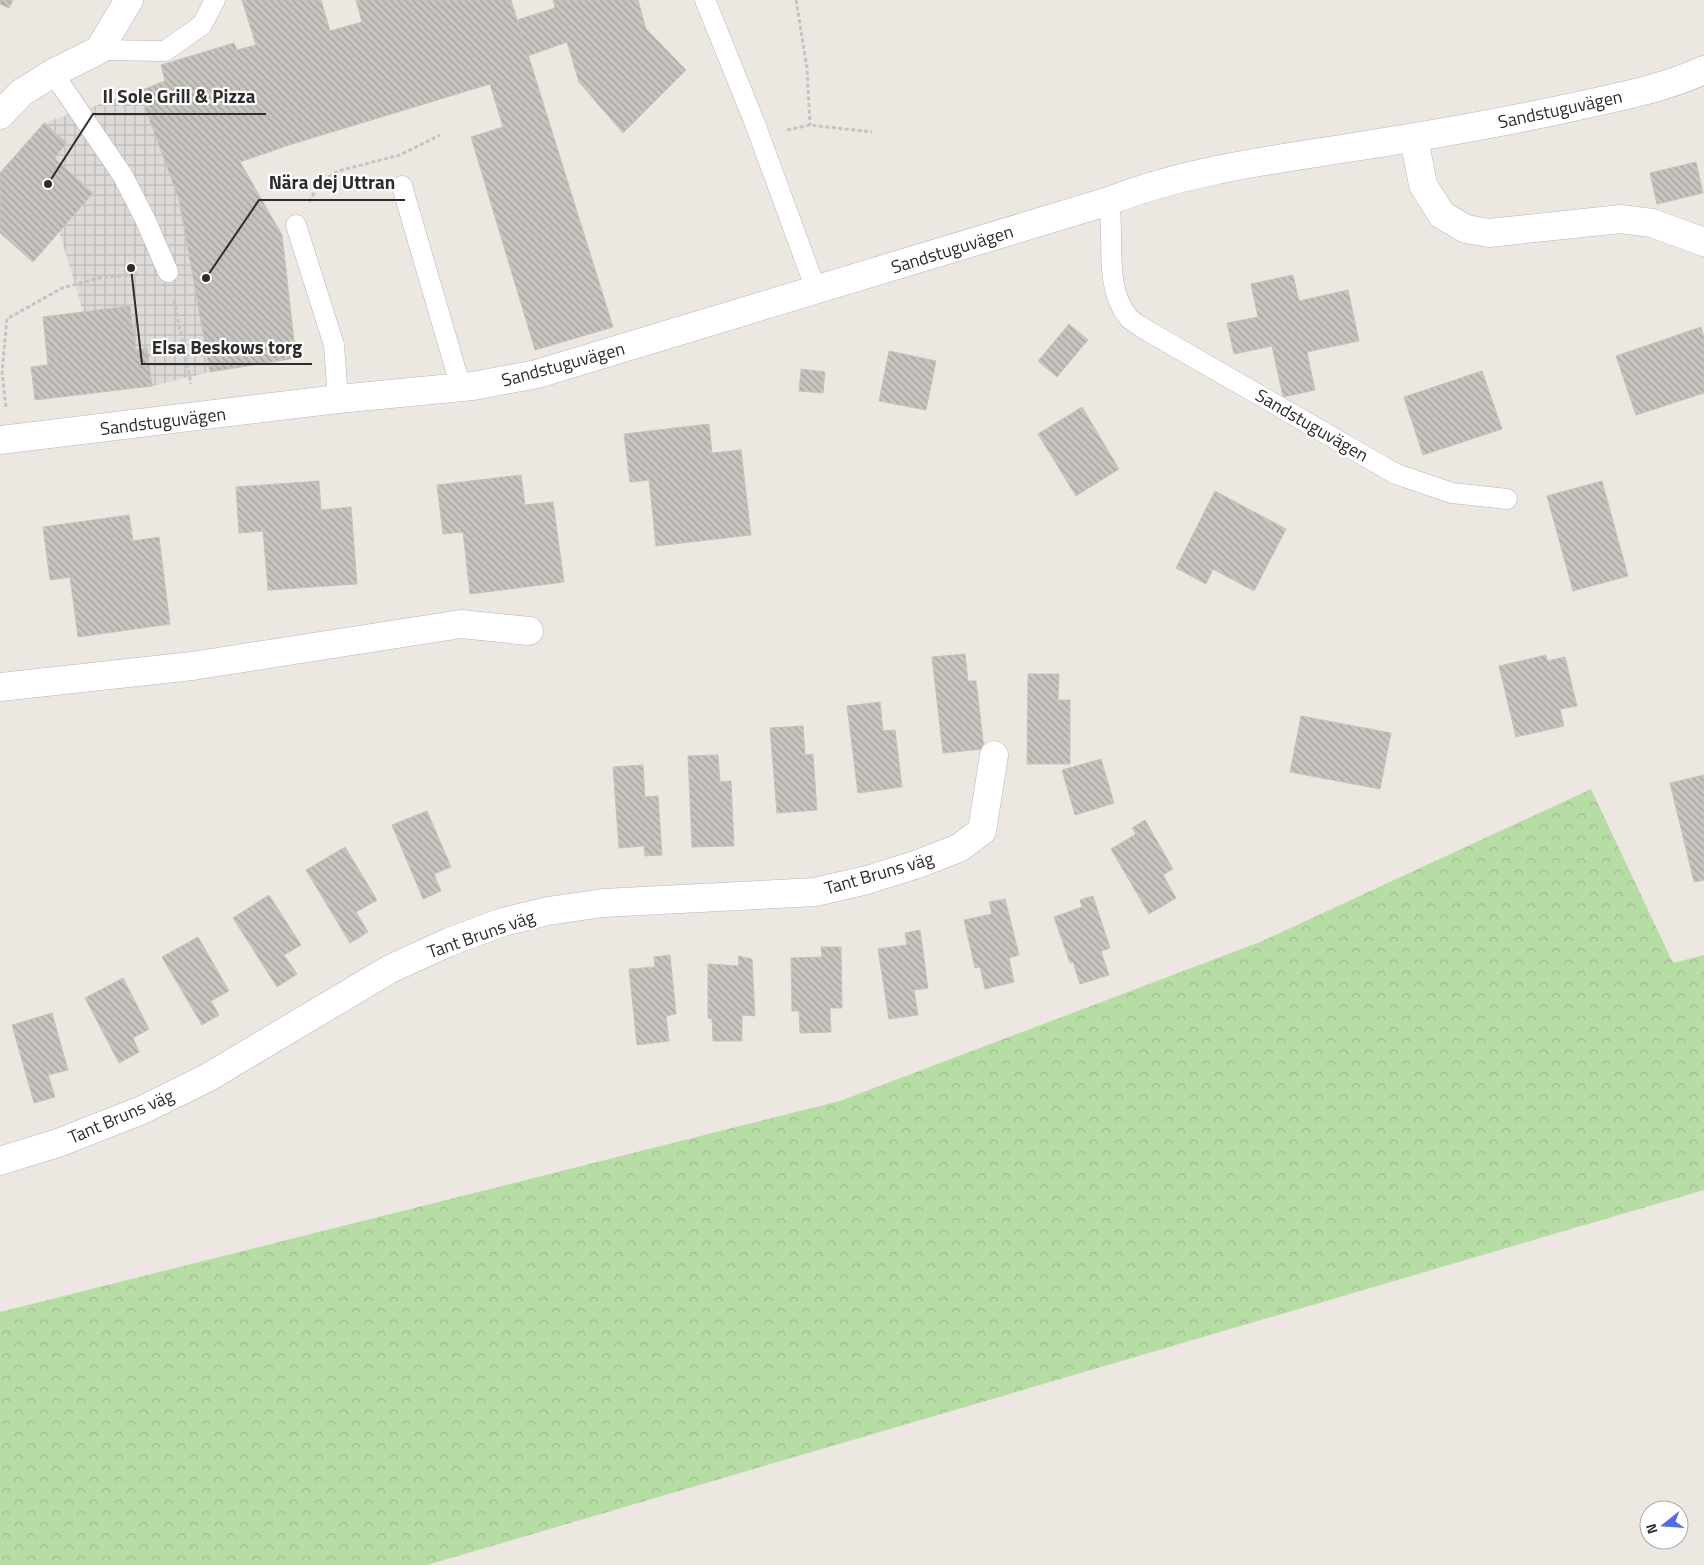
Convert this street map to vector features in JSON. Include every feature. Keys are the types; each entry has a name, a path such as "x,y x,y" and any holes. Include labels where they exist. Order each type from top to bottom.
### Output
{"street":[{"path":"0,115 21,93 53,73 99,50 129,0"},
{"name":"Sandstuguvägen","path":"4,440 338,400 461,388 537,374 1109,201 1141,188 1236,165 1414,138 1523,118 1637,93 1704,70"},
{"path":"1414,138 1423,185 1442,215 1466,229 1489,233 1621,220 1652,223 1704,242"},
{"path":"0,687 192,666 461,624 529,631"},
{"name":"Tant Bruns väg","path":"0,1161 58,1143 142,1110 207,1078 390,969 449,942 503,922 548,911 603,903 815,892 867,880 960,848 982,831 994,755"}],"lane":[{"path":"99,50 165,51 202,25 215,0"},
{"path":"706,0 759,135 816,290"},
{"path":"53,73 123,176 145,219 168,272"},
{"path":"402,186 461,388"},
{"name":"Sandstuguvägen","path":"1109,201 1112,219 1112,271 1118,301 1130,318 1148,332 1396,474 1452,493 1507,499"},
{"path":"296,225 334,345 338,400"}],"path":[{"path":"796,0 806,68 810,125"},
{"path":"759,135 810,125 872,132"},
{"path":"296,225 308,221 306,207 319,184 338,171 400,155 440,135"},
{"path":"4,440 2,372 7,319 62,288 99,278 168,272 198,416"}],"green space":[{"path":"1591,789 1673,963 1704,955 1704,1190 427,1565 0,1565 0,1312 840,1101 1260,942"}],"shaded area":[{"path":"139,91 179,199 210,372 152,386 147,348 136,350 130,306 83,312 59,231 93,192 54,158 67,143 44,123"}],"building":[{"path":"0,0 13,0 9,8 0,4"},
{"path":"242,0 321,0 330,31 362,22 356,0 511,0 613,327 535,350 471,137 503,127 490,84 289,145 240,162 282,235 296,358 210,372 179,199 139,91 165,81 161,65 234,43 237,50 256,45"},
{"path":"553,0 638,0 646,29 686,70 623,133 579,82 567,42 528,56 517,20 555,8"},
{"path":"44,123 67,143 54,158 93,193 33,262 0,233 0,173"},
{"path":"1696,162 1703,193 1657,204 1650,173"},
{"path":"1293,275 1299,301 1348,290 1359,341 1307,352 1315,390 1283,397 1272,346 1234,354 1227,323 1258,317 1251,284"},
{"path":"130,306 136,350 147,348 152,386 35,400 31,367 48,365 43,317"},
{"path":"1069,324 1088,340 1057,377 1038,361"},
{"path":"1701,327 1704,337 1704,393 1636,415 1616,356"},
{"path":"889,351 936,361 926,410 879,401"},
{"path":"801,369 825,372 823,393 799,391"},
{"path":"1482,371 1502,429 1423,455 1404,397"},
{"path":"1082,407 1119,469 1076,496 1038,434"},
{"path":"709,424 712,453 741,450 751,535 656,546 649,480 630,482 624,434"},
{"path":"521,475 525,505 553,502 564,582 470,594 463,532 443,534 437,485"},
{"path":"319,481 321,510 351,507 357,584 268,590 263,531 239,533 236,487"},
{"path":"1602,481 1628,576 1573,591 1547,496"},
{"path":"1215,491 1286,529 1254,591 1213,569 1206,584 1176,568"},
{"path":"129,515 133,541 159,537 170,624 78,637 70,577 50,580 43,527"},
{"path":"965,654 968,681 976,681 984,749 943,753 932,657"},
{"path":"1546,655 1547,661 1565,657 1577,706 1560,709 1564,726 1516,737 1499,666"},
{"path":"1028,674 1059,674 1058,700 1070,700 1070,764 1027,764"},
{"path":"880,702 883,731 895,730 902,787 858,793 847,706"},
{"path":"1301,716 1391,733 1380,789 1290,772"},
{"path":"803,726 805,755 813,754 817,810 777,813 770,728"},
{"path":"718,755 720,782 731,781 734,846 692,847 688,756"},
{"path":"1101,759 1114,803 1075,815 1062,770"},
{"path":"643,765 645,797 658,796 662,855 645,856 644,846 619,848 613,767"},
{"path":"1704,775 1704,880 1694,882 1670,783"},
{"path":"427,811 451,867 434,874 441,891 423,899 392,825"},
{"path":"1145,820 1173,869 1163,875 1176,898 1149,914 1111,849 1136,834 1132,828"},
{"path":"345,847 377,900 356,912 368,932 350,943 306,870"},
{"path":"269,895 301,945 284,955 297,974 277,987 233,918"},
{"path":"1093,896 1110,948 1101,951 1109,975 1080,984 1073,962 1070,963 1054,917 1082,907 1080,900"},
{"path":"1005,899 1019,955 1009,958 1014,982 985,989 980,967 975,968 964,920 992,914 989,902"},
{"path":"920,930 928,988 914,990 918,1015 889,1019 878,949 907,945 905,933"},
{"path":"198,937 229,991 211,1001 219,1015 202,1025 162,957"},
{"path":"821,947 841,947 842,1008 830,1008 831,1032 800,1033 799,1011 792,1011 791,958 822,957"},
{"path":"670,955 676,1014 666,1016 669,1041 637,1045 629,969 655,967 654,957"},
{"path":"738,956 752,959 755,1016 742,1015 742,1041 713,1041 712,1019 708,1018 708,964 739,966"},
{"path":"123,978 149,1029 133,1038 139,1052 119,1063 85,998"},
{"path":"52,1013 68,1070 48,1075 55,1097 34,1103 12,1025"}],"place":[{"name":"Il Sole Grill & Pizza","path":"48,184"},
{"name":"Elsa Beskows torg","path":"131,268"},
{"name":"Nära dej Uttran","path":"206,278"}]}
